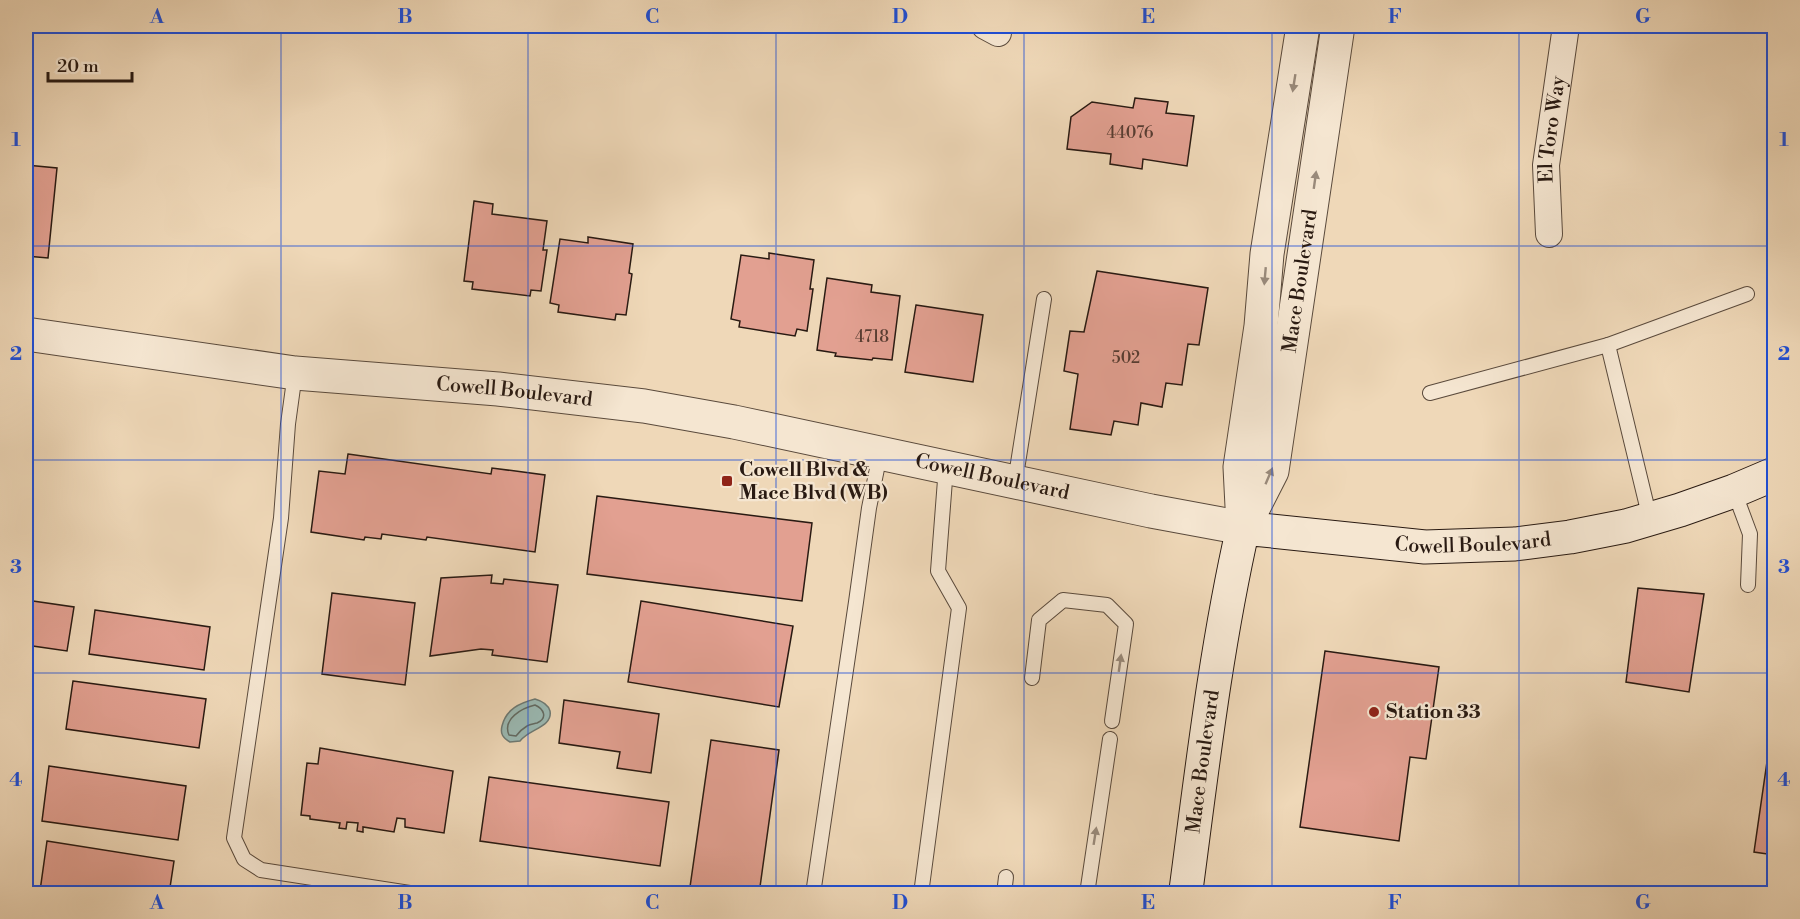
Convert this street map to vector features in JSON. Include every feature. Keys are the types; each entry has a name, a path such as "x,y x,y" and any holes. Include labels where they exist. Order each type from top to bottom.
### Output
{"street":[{"name":"Mace Boulevard","path":"1243,528 1240,467 1261,326 1267,254 1303,26"},
{"name":"Mace Boulevard","path":"1189,892 1225,611 1243,528 1272,471 1338,26"},
{"name":"El Toro Way","path":"1549,234 1546,165 1566,26"},
{"name":"Cowell Boulevard","path":"26,334 295,373 498,389 644,406 734,422 1243,528 1425,548 1515,544 1570,537 1626,526 1734,491 1774,474"}],"lane":[{"path":"1430,393 1608,345 1747,294"},
{"path":"1015,482 1044,299"},
{"path":"1608,345 1650,519"},
{"path":"295,373 288,424 281,518 234,838 244,859 261,870 416,894"},
{"path":"813,894 869,508 880,453"},
{"path":"921,894 958,608 938,571 946,467"},
{"path":"1734,491 1750,534 1748,585"},
{"path":"1032,678 1040,620 1063,600 1107,605 1126,624 1112,721"},
{"path":"1087,894 1110,739"},
{"path":"1004,894 1006,877"}],"water":[{"path":"535,699 544,703 549,709 548,721 520,741 510,742 501,731 504,720 510,711"}],"building":[{"path":"1135,98 1168,102 1166,113 1194,116 1187,166 1143,159 1142,169 1110,164 1111,154 1067,149 1071,117 1092,102 1133,108"},
{"path":"26,165 57,168 48,258 26,256"},
{"path":"474,201 493,204 492,214 547,221 543,250 547,250 541,291 531,290 530,296 472,289 473,282 464,281"},
{"path":"588,237 633,244 629,273 632,274 626,315 616,314 615,320 558,312 559,305 550,303 560,239 588,243"},
{"path":"769,253 814,260 810,289 813,289 807,331 797,329 795,336 739,327 740,321 731,319 741,255 769,259"},
{"path":"1097,271 1208,288 1199,345 1188,344 1182,385 1166,383 1162,407 1141,403 1138,425 1114,421 1111,435 1070,429 1078,374 1064,371 1070,331 1084,332"},
{"path":"827,278 872,285 871,292 900,296 892,360 835,356 836,353 817,350"},
{"path":"916,305 983,315 973,382 905,372"},
{"path":"348,454 491,474 492,468 545,475 535,552 427,537 426,540 382,534 381,539 365,537 364,540 311,532 319,471 345,474"},
{"path":"597,496 812,523 802,601 587,574"},
{"path":"492,575 491,583 503,584 504,579 558,585 547,662 492,655 493,650 481,649 430,656 441,578"},
{"path":"1638,588 1704,594 1689,692 1626,682"},
{"path":"332,593 415,603 405,685 322,674"},
{"path":"26,600 74,607 67,651 26,645"},
{"path":"641,601 793,626 779,707 628,682"},
{"path":"95,610 210,627 204,670 89,654"},
{"name":"Station 33","path":"1325,651 1439,667 1426,759 1410,757 1399,841 1300,827"},
{"path":"73,681 206,699 199,748 66,729"},
{"path":"564,700 659,714 651,773 617,768 620,752 559,743"},
{"path":"1774,713 1774,855 1754,852"},
{"path":"711,740 779,750 759,894 689,894"},
{"path":"320,748 453,771 444,833 405,827 405,819 397,818 394,832 363,827 363,832 357,831 358,823 347,822 346,829 339,828 340,823 310,819 310,816 301,815 307,763 318,764"},
{"path":"49,766 186,786 178,840 42,821"},
{"path":"489,777 669,802 660,866 480,841"},
{"path":"47,841 174,861 169,894 56,894 40,891"}],"place":[{"name":"Cowell Blvd & Mace Blvd (WB)","path":"727,481"},
{"name":"Station 33","path":"1374,712"}]}
